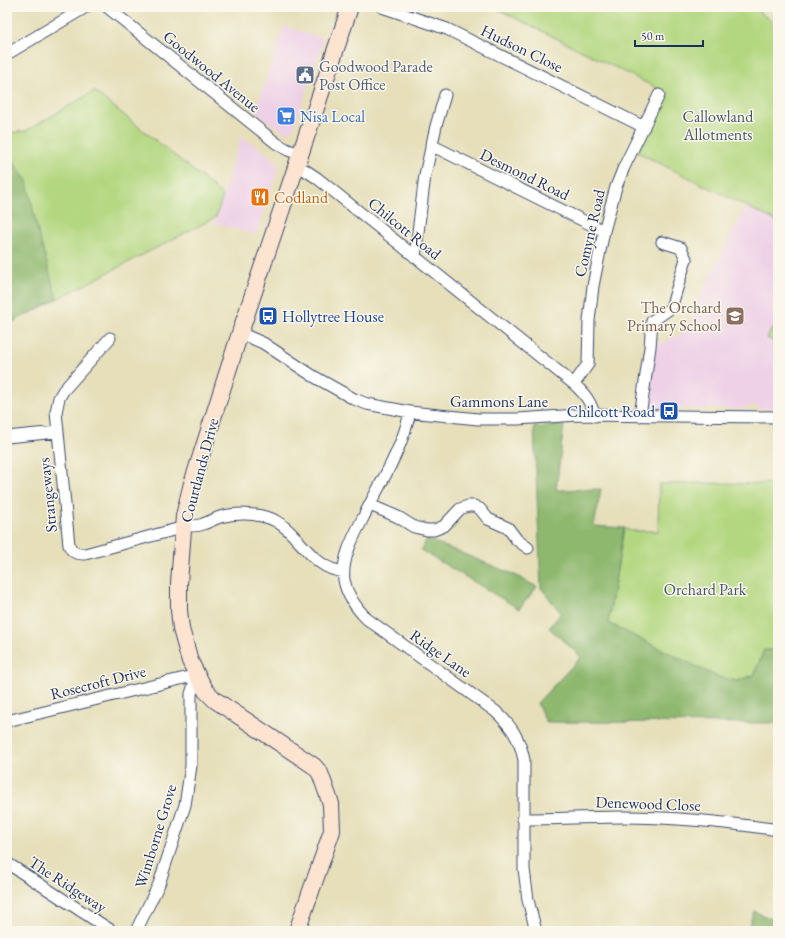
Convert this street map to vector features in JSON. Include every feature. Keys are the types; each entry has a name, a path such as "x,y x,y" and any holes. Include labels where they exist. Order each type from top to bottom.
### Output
{"street":[{"path":"7,54 86,7"},
{"name":"Goodwood Avenue","path":"107,7 276,143 288,150 298,160"},
{"name":"Courtlands Drive","path":"297,931 332,831 331,804 326,786 320,773 314,766 215,700 206,691 197,675 184,643 179,610 179,583 184,516 187,502 240,333 350,7"},
{"name":"Hudson Close","path":"382,7 447,29 644,127"},
{"path":"415,257 425,175 431,145 445,95"},
{"name":"Comyne Road","path":"574,384 588,364 589,321 593,286 604,230 616,187 624,167 659,95"},
{"name":"Desmond Road","path":"431,145 604,230"},
{"name":"Chilcott Road","path":"298,160 311,174 574,384 588,398 595,416"},
{"path":"640,416 652,322 671,308 686,259 681,248 662,242"},
{"name":"Gammons Lane","path":"240,333 263,343 313,376 354,399 367,404 410,412 478,419 578,416 778,418"},
{"name":"Strangeways","path":"110,338 63,391 59,398 56,412 69,545 72,552 85,554 183,528"},
{"name":"Ridge Lane","path":"410,412 403,438 349,549 344,571 344,579 351,599 359,611 367,619 495,711 510,726 517,738 524,760 524,869 528,900 536,931"},
{"path":"7,437 57,432"},
{"path":"370,505 398,517 414,527 427,530 434,530 444,526 460,509 468,506 474,506 480,509 488,519 508,528 517,540 528,548"},
{"path":"183,528 200,525 216,518 228,515 249,515 268,518 279,523 326,567 344,571"},
{"name":"Rosecroft Drive","path":"7,721 197,675"},
{"name":"Wimborne Grove","path":"136,931 159,884 185,805 191,766 191,694 197,675"},
{"name":"Denewood Close","path":"523,819 584,817 656,818 735,823 772,829"},
{"name":"The Ridgeway","path":"7,863 112,931"}],"shaded area":[{"path":"284,26 324,39 293,130 286,133 255,112"},
{"path":"241,137 265,152 279,166 256,235 214,223"},
{"name":"The Orchard Primary School","path":"746,206 778,222 778,409 761,409 754,405 741,409 646,408 653,346 687,332 698,300"}],"green space":[{"name":"Callowland Allotments","path":"493,7 752,7 772,21 772,27 778,31 778,222 637,152 667,93"},
{"path":"94,91 214,187 223,196 216,217 7,325 7,133 26,131"},
{"path":"7,156 27,181 38,232 57,299 7,325"},
{"path":"773,327 778,330 778,344 767,338"},
{"path":"564,425 556,490 601,489 594,526 624,528 608,623 718,677 737,681 754,675 764,650 778,650 778,723 546,722 537,703 581,657 549,628 561,613 541,588 534,427"},
{"name":"Orchard Park","path":"659,484 778,484 778,650 764,650 754,675 737,681 718,677 608,623 624,528 631,531 658,531"},
{"path":"427,539 515,575 537,587 519,609 421,550"},
{"path":"754,911 778,922 778,931 747,931"}],"place":[{"name":"Goodwood Parade Post Office","path":"305,75"},
{"name":"Nisa Local","path":"286,116"},
{"name":"Codland","path":"260,197"},
{"name":"Hollytree House","path":"268,316"},
{"name":"The Orchard Primary School","path":"735,316"},
{"name":"Chilcott Road","path":"669,411"}]}
